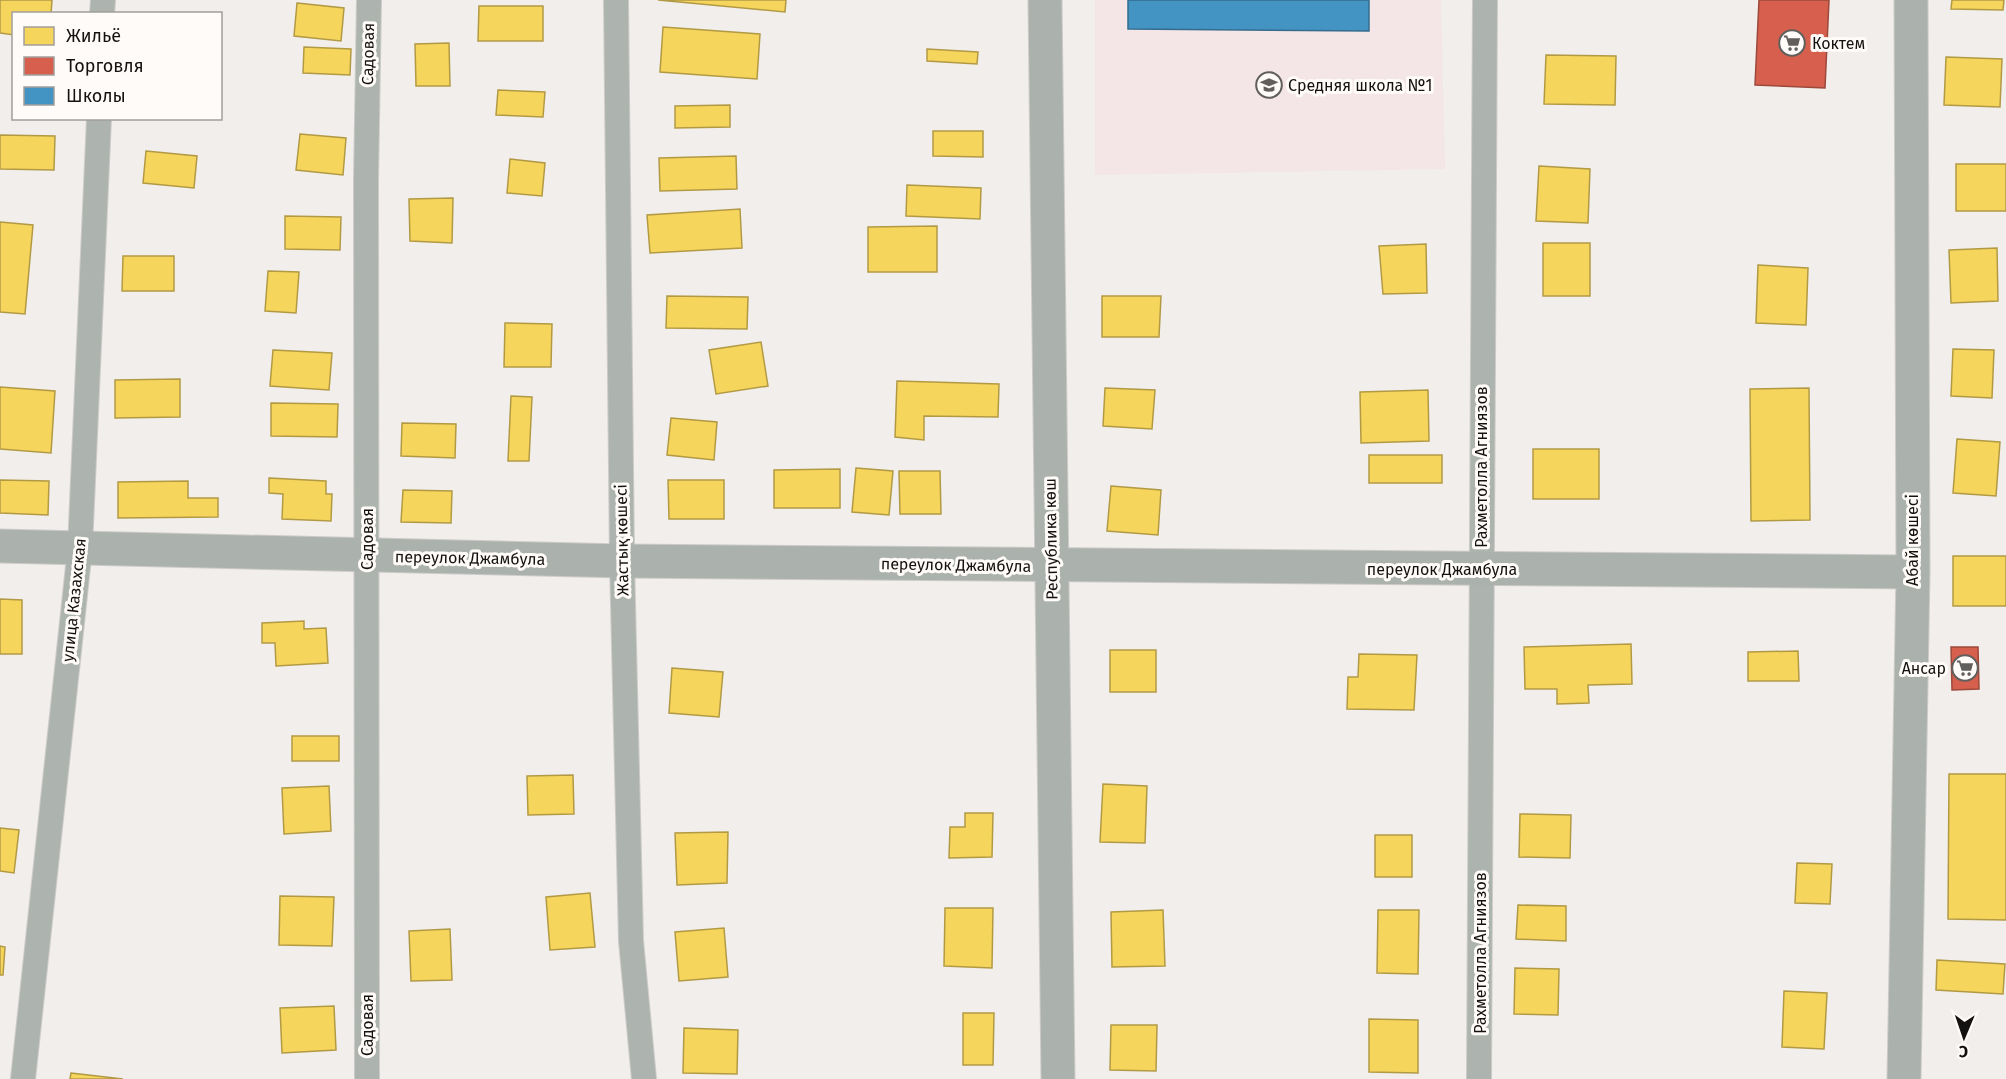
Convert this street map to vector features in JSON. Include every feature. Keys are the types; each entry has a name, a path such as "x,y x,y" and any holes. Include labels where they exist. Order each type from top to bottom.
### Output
{"main road":[{"name":"Республика көш","path":"1045,0 1058,1079"},
{"name":"Абай көшесі","path":"1904,1079 1912,572 1914,182 1911,0"},
{"name":"переулок Джамбула","path":"0,546 367,557 622,561 1912,572"}],"street":[{"name":"Садовая","path":"367,1079 366,180 369,0"},
{"name":"Жастық көшесі","path":"616,0 622,561 631,941 644,1079"},
{"name":"Рахметолла Агниязов","path":"1479,1079 1480,569 1485,0"},
{"name":"улица Казахская","path":"23,1079 80,548 99,120"}],"shaded area":[{"name":"Средняя школа №1","path":"1095,0 1441,0 1445,169 1095,175"}],"building: Жильё":[{"path":"0,0 52,0 51,12 12,12 12,35 0,33"},
{"path":"658,0 786,0 785,12"},
{"path":"1952,0 2004,0 2003,10 1951,9"},
{"path":"297,3 344,8 341,41 294,36"},
{"path":"479,6 543,6 543,41 478,41"},
{"path":"663,27 760,34 757,79 660,72"},
{"path":"449,43 450,86 416,86 415,44"},
{"path":"304,47 351,49 350,75 303,73"},
{"path":"927,49 978,52 977,64 927,61"},
{"path":"1546,55 1616,56 1615,105 1544,104"},
{"path":"1946,57 2002,59 2000,107 1944,105"},
{"path":"498,90 545,92 543,117 496,115"},
{"path":"730,105 730,127 675,128 675,106"},
{"path":"933,131 983,131 983,157 933,156"},
{"path":"300,134 346,138 343,175 296,170"},
{"path":"0,135 55,136 54,170 0,169"},
{"path":"146,151 197,156 194,188 143,183"},
{"path":"736,156 737,189 660,191 659,158"},
{"path":"510,159 545,163 542,196 507,193"},
{"path":"1956,164 2006,164 2006,211 1956,211"},
{"path":"1539,166 1590,169 1588,223 1536,221"},
{"path":"907,185 981,188 980,219 906,216"},
{"path":"453,198 452,243 410,241 409,199"},
{"path":"740,209 742,248 650,253 647,215"},
{"path":"285,216 341,217 340,250 285,249"},
{"path":"0,222 33,225 25,314 0,312"},
{"path":"937,226 937,272 868,272 868,227"},
{"path":"1543,243 1590,243 1590,296 1543,296"},
{"path":"1426,244 1427,293 1383,294 1379,246"},
{"path":"1997,248 1998,301 1951,303 1949,250"},
{"path":"123,256 174,256 174,291 122,291"},
{"path":"1758,265 1808,268 1806,325 1756,323"},
{"path":"268,271 299,272 296,313 265,311"},
{"path":"667,296 748,297 747,329 666,328"},
{"path":"1102,296 1161,296 1159,337 1102,337"},
{"path":"505,323 552,324 551,367 504,367"},
{"path":"761,342 768,386 716,394 709,350"},
{"path":"1953,349 1994,350 1992,398 1951,396"},
{"path":"273,350 332,353 329,390 270,386"},
{"path":"180,379 180,417 115,418 115,380"},
{"path":"897,381 999,384 998,417 924,416 924,440 895,437"},
{"path":"0,387 55,391 51,453 0,449"},
{"path":"1105,388 1155,390 1152,429 1103,426"},
{"path":"1809,388 1810,520 1751,521 1750,389"},
{"path":"1428,390 1429,441 1361,443 1360,392"},
{"path":"511,396 532,397 529,461 508,461"},
{"path":"271,403 338,404 337,437 271,436"},
{"path":"671,418 717,422 714,460 667,455"},
{"path":"402,423 456,424 455,458 401,456"},
{"path":"1957,439 2000,442 1996,496 1953,493"},
{"path":"1533,449 1599,449 1599,499 1533,499"},
{"path":"1369,455 1442,455 1442,483 1369,483"},
{"path":"856,468 893,471 889,515 852,512"},
{"path":"840,469 840,508 774,508 774,470"},
{"path":"899,471 940,471 941,514 900,514"},
{"path":"269,478 326,481 326,494 332,494 331,521 282,519 283,494 269,493"},
{"path":"0,480 49,481 48,515 0,513"},
{"path":"668,480 724,480 724,519 669,519"},
{"path":"188,481 188,498 218,498 218,517 118,518 118,482"},
{"path":"1111,486 1161,490 1158,535 1107,531"},
{"path":"403,490 452,491 451,523 401,522"},
{"path":"1953,556 2006,556 2006,606 1953,606"},
{"path":"0,599 22,600 22,654 0,654"},
{"path":"304,621 304,629 326,628 328,663 276,666 275,643 262,643 262,623"},
{"path":"1631,644 1632,684 1588,685 1589,703 1557,704 1557,689 1525,689 1524,647"},
{"path":"1110,650 1156,650 1156,692 1110,692"},
{"path":"1798,651 1799,681 1748,681 1748,652"},
{"path":"1359,654 1417,655 1414,710 1347,709 1348,677 1358,677"},
{"path":"672,668 723,672 719,717 669,713"},
{"path":"292,736 339,736 339,761 292,761"},
{"path":"1949,774 2006,774 2006,920 1948,919"},
{"path":"573,775 574,814 528,815 527,776"},
{"path":"1103,784 1147,786 1145,843 1100,842"},
{"path":"329,786 331,831 284,834 282,788"},
{"path":"965,813 993,813 992,857 949,858 950,827 965,827"},
{"path":"1520,814 1571,815 1570,858 1519,857"},
{"path":"0,828 19,830 14,873 0,871"},
{"path":"728,832 727,883 677,885 675,833"},
{"path":"1375,835 1412,835 1412,877 1375,877"},
{"path":"1797,863 1832,864 1830,904 1795,903"},
{"path":"590,893 595,947 550,950 546,897"},
{"path":"280,896 334,897 332,946 279,945"},
{"path":"1518,905 1566,906 1566,941 1516,939"},
{"path":"945,908 993,908 992,968 944,966"},
{"path":"1163,910 1165,966 1112,967 1111,912"},
{"path":"1378,910 1419,910 1418,974 1377,973"},
{"path":"724,928 728,977 679,981 675,932"},
{"path":"450,929 452,980 411,981 409,931"},
{"path":"0,946 5,947 3,975 0,975"},
{"path":"1937,960 2005,964 2003,994 1936,990"},
{"path":"1515,968 1559,969 1558,1015 1514,1014"},
{"path":"1784,991 1827,993 1824,1049 1782,1047"},
{"path":"334,1006 336,1050 282,1053 280,1008"},
{"path":"963,1013 994,1013 993,1065 963,1065"},
{"path":"1369,1019 1418,1020 1418,1073 1369,1072"},
{"path":"1111,1025 1157,1025 1156,1071 1110,1070"},
{"path":"684,1028 738,1030 737,1074 683,1073"},
{"path":"71,1073 123,1079 70,1079"}],"building: Торговля":[{"name":"Коктем","path":"1759,0 1829,0 1825,88 1755,85"},
{"name":"Ансар","path":"1951,647 1978,647 1979,689 1952,690"}],"building: Школы":[{"path":"1128,0 1369,0 1369,31 1128,29"}],"place":[{"name":"Коктем","path":"1792,43"},
{"name":"Средняя школа №1","path":"1269,85"},
{"name":"Ансар","path":"1965,668"}]}
